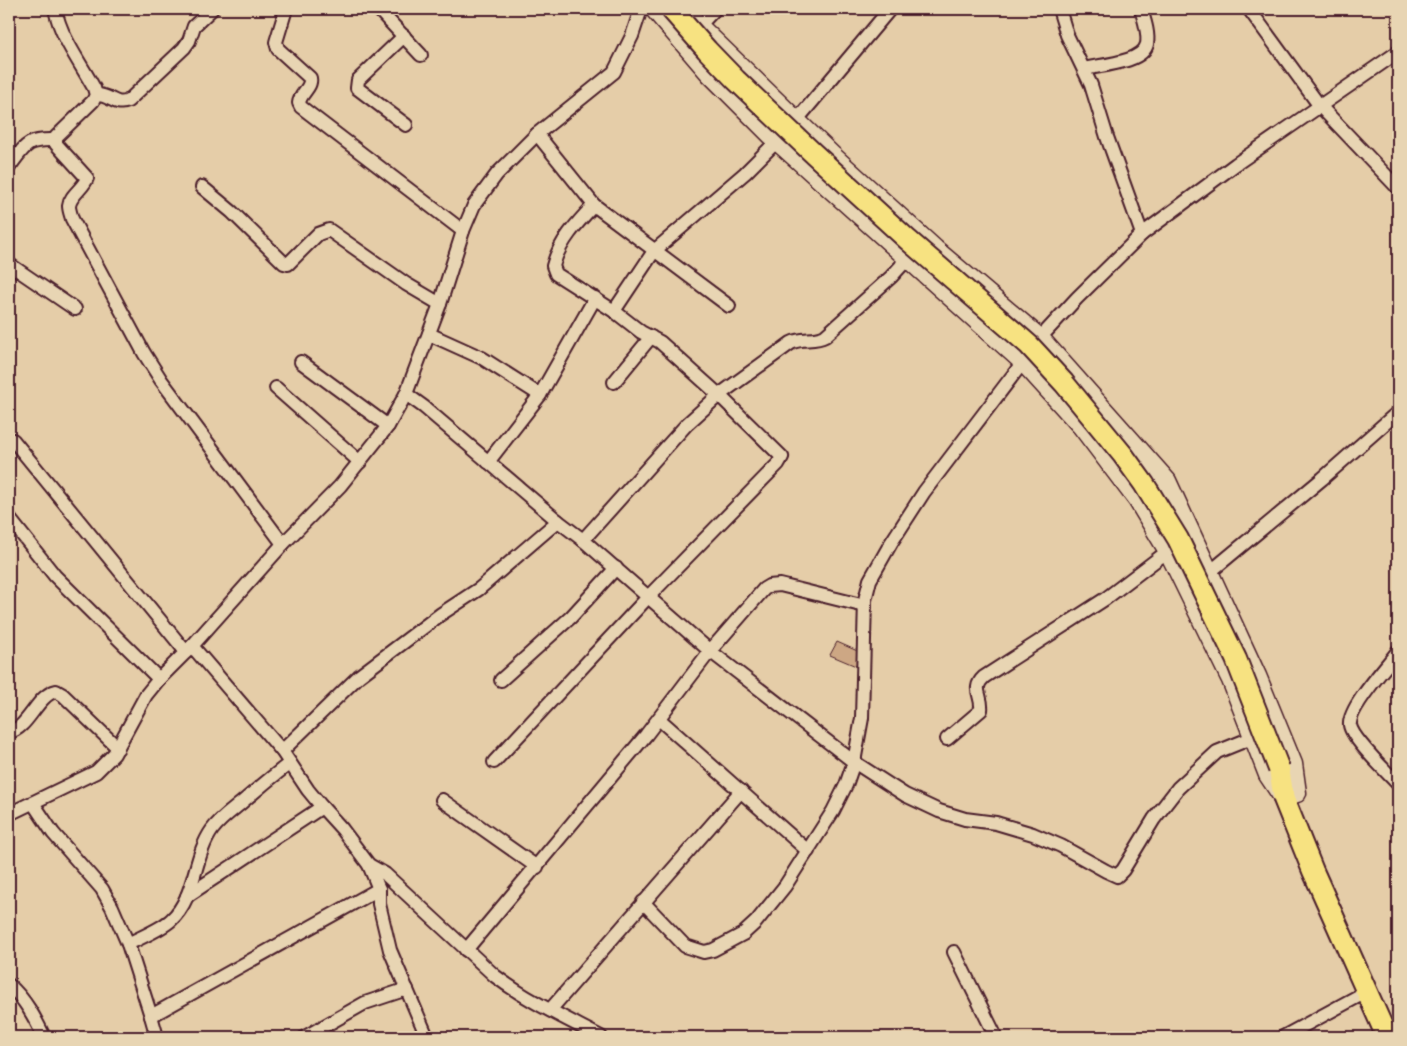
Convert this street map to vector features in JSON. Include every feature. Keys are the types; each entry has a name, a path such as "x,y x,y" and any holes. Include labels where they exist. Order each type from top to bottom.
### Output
{"main road":[{"path":"671,9 736,80 813,154 1029,346 1064,383 1144,484 1178,539 1236,659 1366,992 1387,1037"},
{"path":"1290,796 1328,872 1398,1031"}],"street":[{"path":"55,9 64,37 94,88 96,95 93,101 55,140"},
{"path":"96,95 103,94 123,104 128,101 184,48 189,41 194,26 212,9"},
{"path":"286,9 276,42 278,49 310,78 309,87 300,98 299,104 301,107 463,231"},
{"path":"378,9 421,55"},
{"path":"9,814 96,772 110,758 118,748 146,695 159,679 189,649 283,544 340,486 360,462 388,426 406,394 440,304 463,231 474,205 497,174 537,134 614,72 632,36 641,9"},
{"path":"654,9 709,73 777,141 1023,362 1082,428 1138,501 1168,551 1231,680 1268,775 1290,796"},
{"path":"685,9 796,121 935,249 1040,338 1167,481 1257,676 1293,764 1290,796"},
{"path":"700,26 715,9"},
{"path":"796,121 890,9"},
{"path":"1059,9 1067,35 1093,90 1107,136 1142,234"},
{"path":"1084,69 1134,58 1141,54 1147,42 1141,9"},
{"path":"1249,9 1319,105 1398,188"},
{"path":"404,36 356,84 357,88 406,124"},
{"path":"1040,338 1077,298 1142,234 1236,164 1398,52"},
{"path":"537,134 594,205 729,306"},
{"path":"9,167 30,142 55,140"},
{"path":"55,140 56,144 87,178 86,182 72,198 69,206 72,219 144,353 181,408 283,544"},
{"path":"614,311 654,251 745,172 777,141"},
{"path":"202,187 232,212 284,263 288,264 318,234 329,230 406,284 440,304"},
{"path":"494,762 782,457 674,354 595,298 559,277 553,266 555,259 567,236 594,205"},
{"path":"583,540 687,424 719,395 791,343 802,339 818,339 825,336 891,277 901,266 906,256"},
{"path":"9,264 75,309"},
{"path":"488,462 540,394 595,298"},
{"path":"429,334 482,358 540,394"},
{"path":"614,382 650,337"},
{"path":"301,362 388,426"},
{"path":"643,902 685,946 704,952 713,950 743,934 756,922 785,886 840,798 854,762 862,718 865,606 867,590 877,566 906,519 949,457 1023,362"},
{"path":"276,388 360,462"},
{"path":"406,394 583,540 710,651 854,762 905,795 939,810 965,819 996,823 1033,834 1061,846 1117,876 1123,870 1164,804 1178,788 1217,752 1254,737"},
{"path":"1210,572 1322,479 1398,412"},
{"path":"13,440 189,649 282,751 322,807 342,829 369,865 379,889 379,904 390,950 427,1037"},
{"path":"1127,486 1153,465"},
{"path":"9,518 55,576 159,679"},
{"path":"282,751 359,676 504,569 558,521"},
{"path":"947,739 981,710 982,706 978,688 979,682 984,677 1105,599 1168,551"},
{"path":"501,680 571,617 616,568"},
{"path":"466,950 659,719 710,651 757,596 769,586 780,585 865,606"},
{"path":"1398,652 1355,707 1350,723 1352,731 1362,745 1398,784"},
{"path":"9,732 16,729 48,694 56,691 118,748"},
{"path":"659,719 808,851"},
{"path":"128,944 169,922 182,908 205,841 212,830 232,810 290,763"},
{"path":"550,1010 741,791"},
{"path":"442,800 537,867"},
{"path":"33,803 52,832 102,890 122,927 157,1037"},
{"path":"187,896 322,807"},
{"path":"369,865 385,874 495,976 514,990 602,1037"},
{"path":"151,1016 379,889"},
{"path":"954,952 996,1037"},
{"path":"9,985 15,990 34,1018 44,1037"},
{"path":"305,1037 365,1003 407,989"},
{"path":"1283,1037 1366,992"}],"building":[{"path":"837,642 862,653 856,666 830,655"}]}
